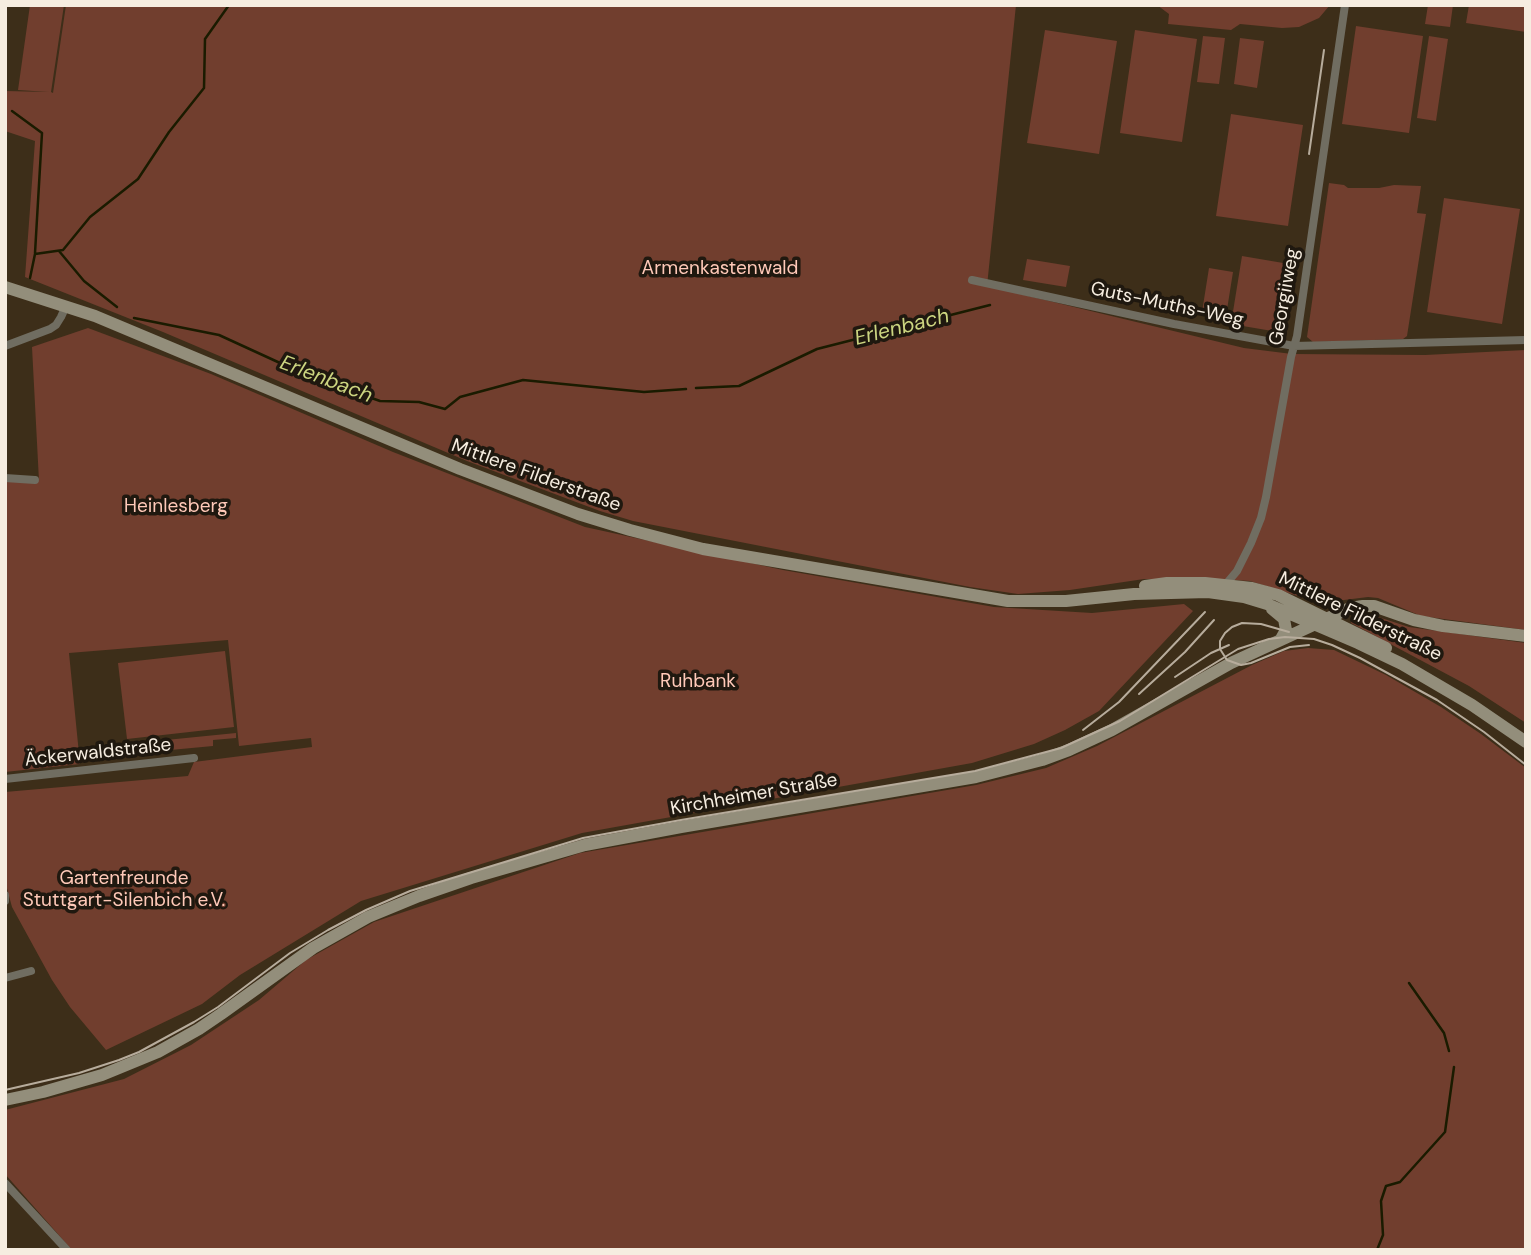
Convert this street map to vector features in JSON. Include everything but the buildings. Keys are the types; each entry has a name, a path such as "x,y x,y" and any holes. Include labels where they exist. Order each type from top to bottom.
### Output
{"main road":[{"name":"Mittlere Filderstraße","path":"5,287 95,316 460,469 578,514 630,530 703,549 1008,601 1080,600 1134,594 1208,592 1244,597 1363,636 1443,678 1526,732"},
{"name":"Mittlere Filderstraße","path":"1080,600 1130,588 1167,583 1226,584 1278,595 1320,621 1438,684 1526,741"},
{"path":"1208,592 1226,584"},
{"path":"1267,604 1284,619 1286,629 1281,639"},
{"name":"Kirchheimer Straße","path":"5,1100 102,1075 158,1052 199,1029 313,948 368,917 419,896 585,845 976,777 1042,760 1112,730 1217,670 1350,608 1374,606 1414,620 1443,626 1526,636"}],"street":[{"name":"Georgiiweg","path":"1226,584 1243,561 1261,518 1297,336 1345,5"},
{"name":"Guts-Muths-Weg","path":"972,280 1174,324 1294,346 1526,340"},
{"path":"5,346 50,329 56,325 66,306"},
{"path":"5,478 35,480"},
{"name":"Äckerwaldstraße","path":"5,779 194,758"},
{"path":"5,978 31,971"},
{"path":"5,1183 67,1250"}],"green space":[{"name":"Armenkastenwald","path":"30,5 64,5 51,92 53,93 66,5 1016,5 987,286 1244,348 1292,354 1425,355 1526,350 1526,630 1421,616 1378,598 1320,603 1250,581 1144,579 1070,590 1018,594 633,521 467,461 163,332 25,277 35,141 5,131 5,91 49,92 18,90"},
{"path":"1157,5 1330,5 1319,18 1299,27 1240,24 1231,30 1168,24 1169,14"},
{"path":"1428,5 1453,5 1450,27 1425,24"},
{"path":"1469,5 1526,5 1526,32 1466,23"},
{"path":"1356,26 1423,36 1409,133 1342,124"},
{"path":"1045,30 1117,41 1099,154 1027,143"},
{"path":"1135,30 1197,39 1182,142 1120,133"},
{"path":"1203,36 1225,38 1219,84 1197,82"},
{"path":"1429,36 1448,39 1436,121 1417,118"},
{"path":"1240,38 1264,41 1257,88 1234,84"},
{"path":"1231,114 1303,125 1288,226 1216,216"},
{"path":"1329,183 1348,188 1421,186 1417,213 1426,214 1407,336 1403,339 1313,342 1307,337"},
{"path":"1444,198 1520,209 1502,324 1427,312"},
{"path":"1242,256 1295,265 1284,333 1231,324"},
{"path":"1027,259 1070,266 1066,287 1023,280"},
{"path":"1209,268 1233,272 1226,316 1202,312"},
{"path":"88,328 211,374 393,452 585,527 783,570 994,607 1092,613 1184,604 1193,611 1099,711 1034,744 972,763 582,833 361,901 240,975 202,1004 106,1050 70,1007 52,980 12,907 5,881 5,792 188,776 194,762 312,747 311,738 239,746 228,640 69,653 80,764 5,772 5,481 39,481 32,347"},
{"path":"1361,614 1409,627 1526,643 1526,723 1469,686 1351,623 1352,617"},
{"path":"1308,648 1334,650 1386,675 1441,707 1526,768 1526,1250 72,1250 5,1174 5,1110 124,1079 191,1045 259,1000 306,960 374,922 580,853 976,785 1046,768 1097,746 1252,665 1284,651"},
{"path":"225,651 234,727 127,739 118,663"},
{"path":"236,733 236,738 213,740 213,746 149,752 149,747 136,748 136,743"}],"waterway":[{"path":"30,278 35,254 63,250 90,217 138,179 169,132 204,88 205,39 229,5"},
{"path":"12,111 42,133 35,253"},
{"path":"59,251 84,281 117,307"},
{"name":"Erlenbach","path":"696,388 739,386 817,349 990,305"},
{"name":"Erlenbach","path":"134,318 219,335 304,374 380,401 419,402 445,409 460,397 523,380 644,392 686,389"},
{"path":"1409,983 1444,1033 1449,1051"},
{"path":"1377,1250 1383,1235 1381,1201 1386,1186 1400,1182 1445,1132 1454,1067"}],"tram line":[{"path":"1309,154 1324,50"},
{"path":"1083,730 1119,702 1205,612"},
{"path":"1139,694 1185,652 1214,620"},
{"path":"1289,632 1261,624 1242,623 1225,633 1220,641 1220,649 1227,660 1241,665 1290,647 1309,645"},
{"path":"5,1090 79,1073 139,1052 218,1007 290,953 328,930 410,891 583,838 975,771 1061,748 1120,721 1238,649 1269,639 1314,639 1360,658 1437,700 1526,765"},
{"path":"1175,677 1211,653 1229,645"}],"park label":[{"name":"Heinlesberg","path":"176,507"},
{"name":"Ruhbank","path":"698,682"},
{"name":"Gartenfreunde Stuttgart-Silenbich e.V.","path":"124,890"}]}
